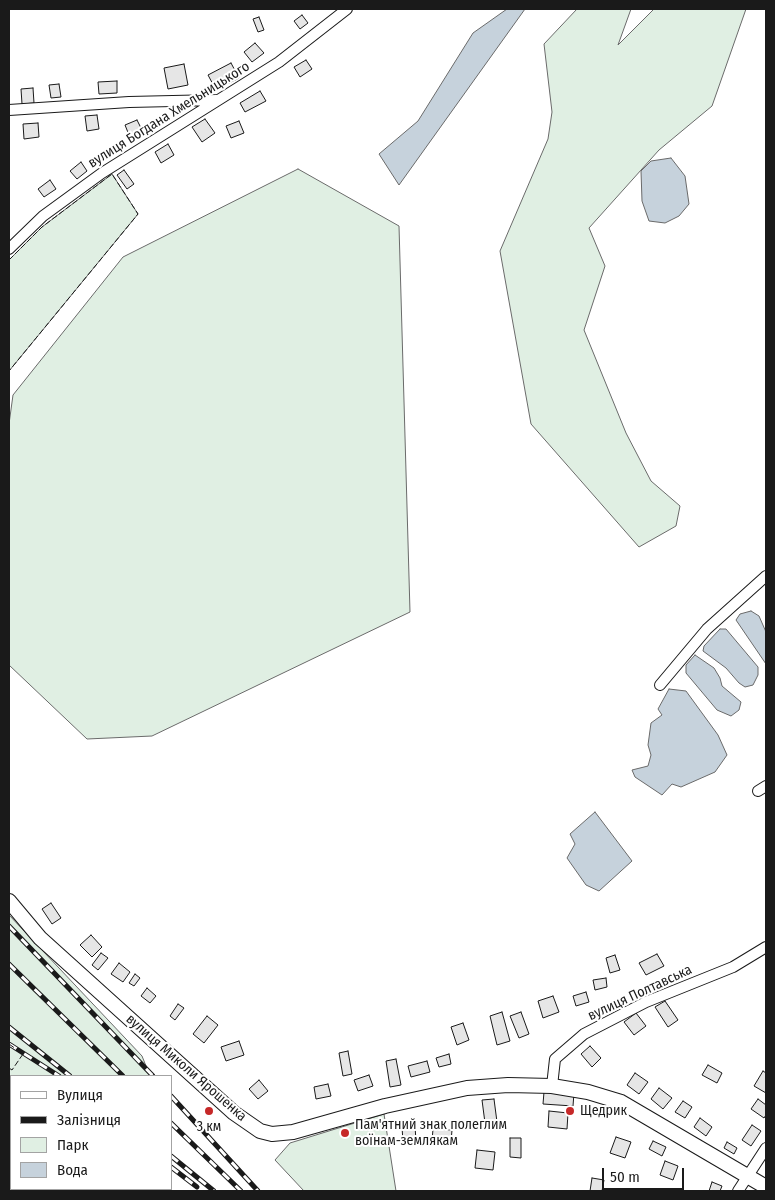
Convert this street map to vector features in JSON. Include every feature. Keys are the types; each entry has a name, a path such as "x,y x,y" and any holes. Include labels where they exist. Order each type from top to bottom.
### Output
{"street":[{"name":"вулиця Богдана Хмельницького","path":"9,249 43,216 102,173 279,62 347,9"},
{"path":"9,110 129,102 218,100"},
{"path":"660,685 707,629 766,576"},
{"name":"вулиця Миколи Ярошенка","path":"9,901 40,938 234,1114 260,1131 272,1134 292,1132 385,1106 467,1088 508,1085 552,1086 588,1092 621,1102 766,1187"},
{"name":"вулиця Полтавська","path":"552,1086 555,1059 584,1034 646,1002 733,967 766,947"},
{"path":"738,1191 766,1148"}],"green space":[{"path":"577,9 631,9 618,45 654,9 746,9 712,106 659,150 589,228 605,266 584,330 626,433 651,481 680,506 676,526 639,547 531,424 500,251 548,139 552,112 544,44"},
{"path":"298,169 399,226 410,612 152,736 87,739 9,665 9,424 13,395 123,257"},
{"path":"112,174 138,214 9,371 9,260 42,227"},
{"path":"9,915 142,1056 150,1075 10,1075 9,1115"},
{"path":"384,1114 396,1191 304,1191 275,1160 290,1143"}],"water":[{"path":"507,9 525,9 399,185 379,154 418,121 473,33"},
{"path":"671,158 685,176 689,204 679,216 665,223 649,221 642,201 641,171 651,161"},
{"path":"751,611 759,616 766,632 766,664 736,620 740,614"},
{"path":"720,629 726,629 758,667 758,675 753,685 745,687 739,683 726,668 703,651 704,646"},
{"path":"695,655 714,668 722,686 741,702 739,710 731,716 717,710 686,673 686,665"},
{"path":"669,689 686,691 718,735 727,755 715,772 681,787 672,784 662,795 635,777 632,770 648,766 651,755 648,745 651,723 662,715 658,709"},
{"path":"595,812 632,861 599,891 586,885 567,858 575,844 570,834"}],"building":[{"path":"302,15 308,23 300,29 294,21"},
{"path":"259,17 264,30 258,32 253,19"},
{"path":"255,43 264,53 252,62 244,52"},
{"path":"306,60 312,69 300,77 294,67"},
{"path":"231,63 239,78 216,90 208,75"},
{"path":"184,64 188,85 168,89 164,68"},
{"path":"117,81 117,93 99,94 98,82"},
{"path":"59,84 61,97 51,98 49,85"},
{"path":"33,88 34,103 22,104 21,89"},
{"path":"260,91 266,101 245,112 240,103"},
{"path":"97,115 99,129 87,131 85,116"},
{"path":"205,119 215,133 202,142 192,127"},
{"path":"137,120 144,134 131,140 125,125"},
{"path":"239,121 244,133 231,138 226,126"},
{"path":"38,123 39,137 24,139 23,124"},
{"path":"168,144 174,155 161,163 155,152"},
{"path":"81,162 87,171 77,179 70,171"},
{"path":"124,170 134,184 127,189 117,175"},
{"path":"50,180 56,189 44,197 38,189"},
{"path":"51,903 61,918 52,924 42,909"},
{"path":"91,935 102,947 92,957 80,945"},
{"path":"101,953 108,958 98,970 92,965"},
{"path":"657,954 664,966 646,975 639,963"},
{"path":"615,955 620,970 610,973 606,958"},
{"path":"119,963 130,972 123,982 111,974"},
{"path":"135,974 140,978 134,986 129,983"},
{"path":"606,978 607,987 595,990 593,980"},
{"path":"147,988 156,996 150,1003 141,996"},
{"path":"586,992 589,1002 576,1006 573,996"},
{"path":"553,996 559,1012 543,1018 538,1001"},
{"path":"665,1001 678,1020 668,1027 655,1007"},
{"path":"178,1004 184,1008 175,1020 170,1016"},
{"path":"502,1012 510,1041 497,1045 490,1016"},
{"path":"521,1012 529,1034 519,1038 510,1016"},
{"path":"636,1013 646,1026 634,1035 624,1022"},
{"path":"207,1016 218,1025 204,1043 193,1034"},
{"path":"463,1023 469,1040 457,1045 451,1027"},
{"path":"239,1041 244,1055 226,1061 221,1047"},
{"path":"590,1046 601,1058 592,1067 581,1054"},
{"path":"348,1051 352,1074 343,1076 339,1053"},
{"path":"449,1054 451,1064 439,1067 436,1058"},
{"path":"396,1059 401,1085 390,1087 386,1061"},
{"path":"427,1061 430,1072 411,1077 408,1066"},
{"path":"708,1065 722,1073 717,1083 702,1075"},
{"path":"763,1071 766,1073 766,1093 754,1086"},
{"path":"635,1073 648,1082 639,1094 627,1085"},
{"path":"369,1075 373,1086 358,1091 354,1080"},
{"path":"259,1080 268,1091 258,1099 249,1089"},
{"path":"328,1084 331,1096 316,1099 314,1087"},
{"path":"659,1088 672,1098 663,1109 651,1099"},
{"path":"544,1092 574,1093 573,1106 543,1104"},
{"path":"494,1099 497,1122 485,1123 482,1100"},
{"path":"758,1099 766,1105 766,1115 764,1118 751,1109"},
{"path":"683,1101 692,1107 685,1118 675,1112"},
{"path":"549,1111 568,1113 567,1129 548,1127"},
{"path":"700,1118 712,1127 706,1136 694,1127"},
{"path":"752,1125 761,1131 751,1146 742,1140"},
{"path":"415,1126 416,1141 403,1142 402,1127"},
{"path":"433,1129 452,1130 451,1142 432,1141"},
{"path":"616,1137 631,1142 625,1158 610,1153"},
{"path":"510,1138 521,1138 521,1158 510,1157"},
{"path":"653,1141 666,1147 662,1156 649,1149"},
{"path":"727,1142 737,1148 734,1154 724,1148"},
{"path":"477,1150 495,1152 493,1170 475,1168"},
{"path":"665,1161 678,1166 673,1180 660,1175"},
{"path":"592,1178 604,1180 602,1191 590,1191"},
{"path":"712,1182 722,1186 720,1191 709,1191"}],"railway":[{"path":"9,926 152,1075"},
{"path":"9,964 122,1075"},
{"path":"9,1027 69,1075"},
{"path":"9,1044 57,1075"},
{"path":"172,1097 258,1191"},
{"path":"172,1124 241,1191"},
{"path":"172,1157 214,1191"},
{"path":"172,1168 197,1187"}],"fence":[{"path":"9,260 42,227 112,174 138,214 9,371"},
{"path":"9,1044 23,1054 12,1070 9,1068"}],"place":[{"name":"3 км","path":"209,1111"},
{"name":"Щедрик","path":"570,1111"},
{"name":"Пам'ятний знак полеглим воїнам-землякам","path":"345,1133"}]}
